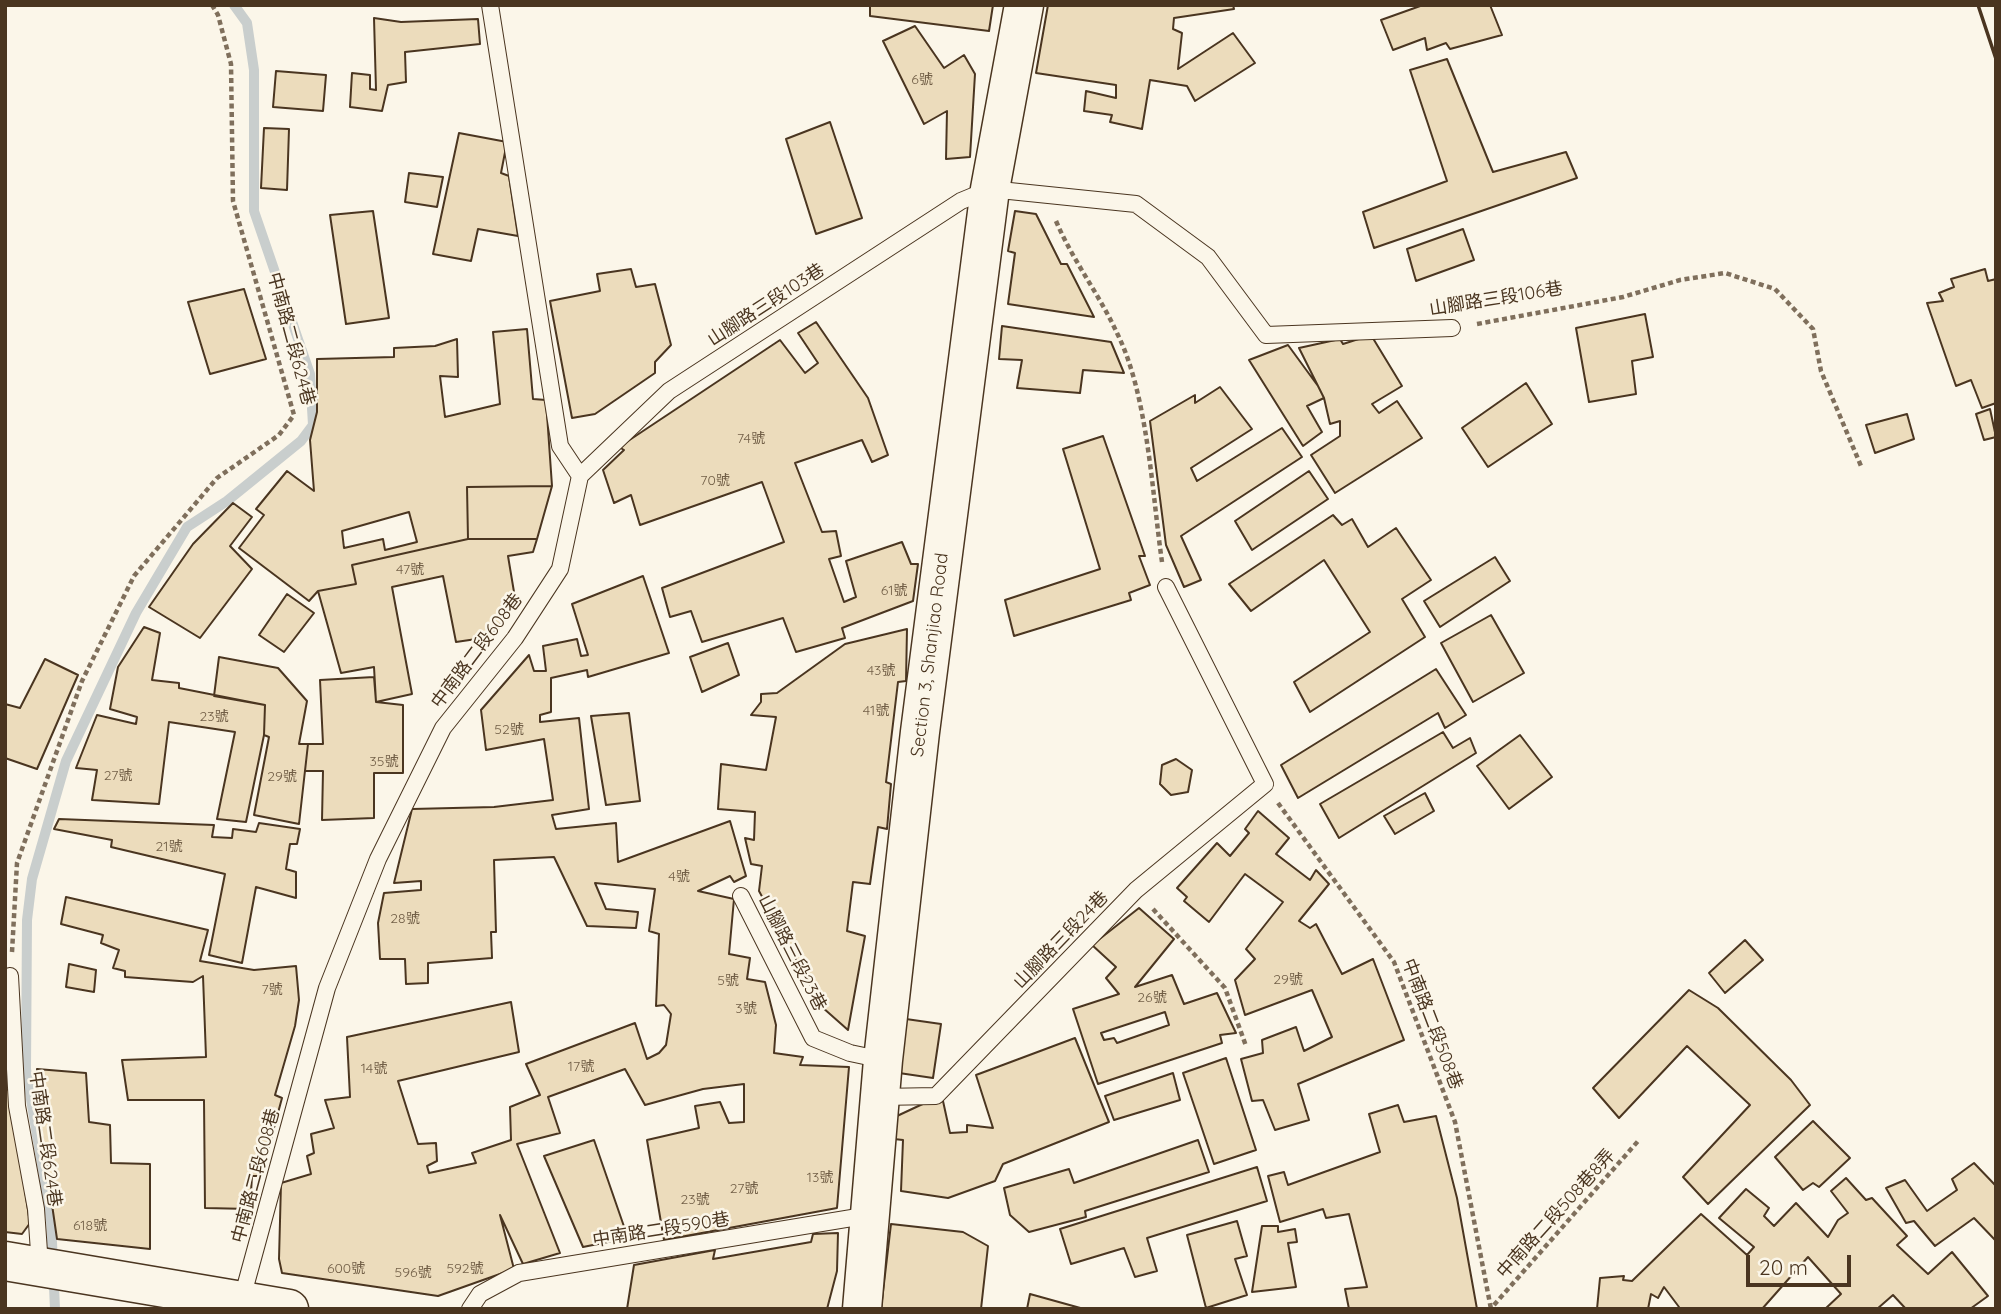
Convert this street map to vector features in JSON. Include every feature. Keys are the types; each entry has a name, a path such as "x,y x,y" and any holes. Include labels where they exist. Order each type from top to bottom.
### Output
{"main road":[{"name":"Section 3, Shanjiao Road","path":"862,1309 881,1078 920,732 990,189 1024,5"},
{"path":"23,1263 289,1309"}],"lane":[{"path":"490,5 560,446 580,476"},
{"name":"山腳路三段103巷","path":"580,476 668,391 961,201 990,189"},
{"name":"山腳路三段106巷","path":"990,189 1136,204 1208,257 1266,335 1452,328"},
{"name":"中南路二段608巷","path":"241,1302 327,988 378,859 443,728 515,638 560,569 580,476"},
{"path":"1166,587 1265,784"},
{"name":"山腳路三段24巷","path":"881,1078 936,1096 1136,890 1265,784"},
{"name":"山腳路三段23巷","path":"741,896 813,1038 850,1053 881,1078"},
{"name":"中南路二段624巷","path":"10,976 17,1106 36,1209 23,1263"},
{"name":"中南路二段590巷","path":"470,1309 480,1294 519,1273 870,1215"}],"path":[{"name":"中南路二段624巷","path":"10,976 17,863 82,681 134,576 217,478 279,435 294,415 233,201 231,64 218,15 212,5"},
{"path":"1046,196 1070,254 1118,334 1139,398 1166,587"},
{"name":"山腳路三段106巷","path":"1452,328 1623,297 1680,280 1726,273 1775,289 1812,329 1821,371 1861,466"},
{"name":"中南路二段508巷","path":"1265,784 1394,961 1455,1122 1492,1307"},
{"path":"1136,890 1225,988 1246,1046"},
{"name":"中南路二段508巷8弄","path":"1492,1307 1639,1140"}],"building":[{"path":"870,5 993,5 989,31 870,16"},
{"path":"1048,5 1233,5 1234,9 1174,18 1173,29 1182,33 1178,69 1233,33 1255,63 1195,101 1187,86 1150,80 1142,129 1110,122 1112,115 1084,111 1086,91 1116,98 1116,85 1036,73"},
{"path":"1423,5 1490,5 1502,35 1450,49 1446,43 1427,50 1425,38 1393,50 1381,20"},
{"path":"374,18 401,22 478,19 480,44 405,52 406,82 388,85 382,111 350,107 352,73 370,75 370,89 376,90"},
{"path":"915,26 944,68 964,55 975,74 970,157 946,159 947,111 924,124 883,41"},
{"path":"1447,59 1493,172 1566,152 1577,178 1374,248 1363,212 1447,181 1410,70"},
{"path":"276,71 326,75 323,111 273,107"},
{"path":"830,122 862,218 816,234 786,139"},
{"path":"264,128 289,129 287,190 261,188"},
{"path":"459,133 507,142 501,173 509,176 518,236 478,229 471,261 433,254"},
{"path":"409,173 443,177 437,207 405,202"},
{"path":"373,211 389,318 346,324 330,215"},
{"path":"1015,211 1036,214 1061,264 1067,264 1094,317 1008,304 1015,253 1008,251"},
{"path":"1463,229 1474,260 1416,281 1407,249"},
{"path":"631,269 636,287 655,284 671,345 655,362 655,373 595,414 572,418 550,301 600,291 597,274"},
{"path":"1985,269 1988,281 1996,279 1996,403 1982,408 1971,380 1956,386 1927,303 1943,301 1939,293 1954,287 1951,279"},
{"path":"244,289 266,359 210,374 188,302"},
{"path":"1645,314 1653,357 1632,361 1636,394 1589,402 1576,328"},
{"path":"816,322 868,398 888,455 872,462 862,440 795,463 822,532 836,531 841,556 829,559 844,602 856,597 846,561 902,542 911,564 918,564 913,601 842,628 845,638 796,652 783,618 702,642 691,611 670,617 662,588 784,542 762,482 640,525 631,495 614,503 603,470 624,450 619,447 780,340 805,373 818,363 798,333"},
{"path":"1002,326 1111,342 1124,373 1083,370 1080,393 1017,388 1022,360 999,359"},
{"path":"527,329 533,399 546,400 552,486 467,487 468,539 352,565 356,584 318,591 309,601 239,548 264,515 256,509 287,471 314,491 310,440 317,412 317,359 394,357 394,348 435,346 457,339 458,377 440,376 445,417 500,404 493,332","holes":["409,512 417,542 385,550 383,539 344,548 342,531"]},
{"path":"1371,335 1402,386 1372,404 1379,413 1397,401 1422,438 1335,493 1311,455 1340,436 1340,421 1330,424 1324,398 1299,348 1340,339 1343,344"},
{"path":"1288,345 1324,398 1307,406 1322,432 1303,446 1249,360"},
{"path":"1526,383 1552,424 1488,467 1462,428"},
{"path":"1220,387 1252,429 1191,468 1197,481 1282,428 1302,457 1181,536 1201,580 1184,587 1166,545 1150,421 1195,395 1195,403"},
{"path":"1990,409 1996,437 1984,440 1976,414"},
{"path":"1907,414 1914,439 1875,453 1866,425"},
{"path":"1103,436 1145,556 1139,556 1150,585 1129,593 1131,600 1014,636 1005,600 1100,569 1063,449"},
{"path":"1309,471 1328,499 1252,550 1235,521"},
{"path":"552,486 537,539 468,539 467,487"},
{"path":"233,503 252,517 230,546 252,569 200,638 149,607 193,544"},
{"path":"1333,515 1342,525 1352,519 1368,547 1396,528 1431,580 1402,599 1425,637 1310,712 1294,682 1370,632 1324,560 1251,611 1229,584"},
{"path":"468,539 537,539 533,552 508,556 516,604 490,637 456,642 443,576 392,587 412,694 376,702 374,667 341,673 318,591 356,584 352,565"},
{"path":"1495,557 1510,581 1440,627 1424,601"},
{"path":"643,576 669,653 588,677 587,670 551,678 551,712 540,715 540,722 579,718 589,809 552,815 556,829 616,823 618,862 730,821 746,876 734,882 730,876 698,891 734,899 729,954 750,958 747,979 765,982 776,1025 774,1053 803,1057 800,1065 849,1067 837,1208 664,1240 647,1140 699,1128 695,1106 720,1102 729,1123 744,1122 744,1084 703,1089 645,1105 625,1069 548,1097 560,1133 517,1144 560,1253 523,1264 500,1215 514,1269 438,1296 282,1273 279,1259 281,1183 311,1174 307,1156 314,1153 311,1134 334,1128 325,1100 350,1097 347,1037 511,1002 519,1052 398,1081 418,1144 436,1143 437,1161 427,1166 429,1173 476,1163 472,1153 511,1140 510,1107 540,1095 526,1064 635,1023 647,1059 659,1053 666,1045 671,1014 664,1005 656,1006 659,934 649,931 655,889 595,883 606,909 638,912 636,928 587,926 554,857 494,860 496,932 491,932 492,958 428,963 428,983 406,984 405,959 380,959 378,923 384,893 421,890 421,881 394,883 412,809 494,807 553,800 544,739 486,750 481,710 529,655 534,671 546,671 543,646 577,639 581,656 588,655 572,604"},
{"path":"287,594 314,613 284,652 259,635"},
{"path":"1491,615 1524,673 1473,702 1441,643"},
{"path":"144,627 160,633 152,680 179,683 179,688 265,705 264,735 246,822 217,819 235,732 169,722 159,804 92,800 97,770 76,768 97,715 136,724 137,717 110,709 118,667"},
{"path":"907,629 906,681 898,682 886,782 891,784 887,829 878,827 870,884 853,882 847,931 865,936 848,1030 822,1007 759,891 762,866 751,864 745,838 754,840 755,812 718,809 721,764 766,770 776,717 751,715 761,702 761,694 777,693 845,644"},
{"path":"728,643 739,675 702,692 690,657"},
{"path":"219,657 278,668 307,701 299,744 308,744 299,824 254,815 269,737 264,735 265,705 214,696"},
{"path":"45,659 78,675 37,769 5,758 5,704 20,708"},
{"path":"1436,669 1466,715 1445,728 1438,713 1298,798 1281,765"},
{"path":"374,677 376,702 403,705 403,773 374,773 374,818 322,820 323,771 305,771 308,744 323,744 320,680"},
{"path":"629,713 640,801 606,805 591,716"},
{"path":"1443,732 1453,748 1470,738 1476,753 1339,838 1320,804"},
{"path":"1520,735 1552,777 1509,809 1477,766"},
{"path":"1176,759 1192,770 1188,792 1171,795 1160,784 1162,765"},
{"path":"1425,793 1434,811 1395,834 1384,816"},
{"path":"1258,811 1289,838 1276,854 1310,880 1316,870 1329,884 1299,921 1310,928 1316,924 1342,974 1373,959 1404,1040 1298,1084 1309,1120 1275,1130 1263,1100 1252,1101 1241,1059 1263,1053 1262,1040 1296,1027 1304,1051 1332,1037 1312,990 1245,1015 1235,980 1255,959 1246,949 1283,902 1245,874 1209,922 1184,901 1187,897 1177,888 1217,843 1230,856 1249,833 1245,829"},
{"path":"59,819 214,825 212,837 232,838 233,829 256,832 259,823 300,829 297,844 290,844 286,869 296,872 296,898 256,887 242,963 209,955 225,874 111,847 112,840 54,829"},
{"path":"66,897 208,930 200,961 254,970 296,966 299,1000 295,1026 275,1095 282,1098 261,1176 252,1176 250,1209 205,1208 204,1100 128,1100 122,1060 206,1057 203,976 193,982 125,977 125,971 113,968 119,950 101,943 103,935 61,924"},
{"path":"1139,908 1174,939 1135,987 1172,975 1184,1004 1217,993 1236,1033 1220,1035 1222,1043 1098,1084 1073,1009 1119,994 1106,978 1116,967 1092,945","holes":["1165,1012 1169,1025 1117,1043 1114,1038 1104,1040 1101,1033"]},
{"path":"1745,940 1763,960 1725,993 1709,973"},
{"path":"69,964 96,970 94,992 66,987"},
{"path":"1689,990 1718,1008 1791,1080 1810,1105 1708,1204 1683,1177 1750,1105 1687,1046 1619,1118 1593,1088"},
{"path":"906,1019 941,1024 933,1078 899,1073"},
{"path":"1075,1038 1109,1122 1003,1164 995,1181 948,1198 901,1191 903,1140 894,1139 897,1116 927,1102 943,1101 950,1133 967,1132 967,1125 993,1128 976,1075"},
{"path":"1226,1058 1256,1150 1214,1164 1183,1073"},
{"path":"37,1069 86,1073 89,1122 110,1125 111,1163 150,1164 150,1249 57,1239 40,1122"},
{"path":"1173,1073 1180,1100 1114,1120 1105,1096"},
{"path":"5,1089 10,1090 30,1223 22,1234 5,1232"},
{"path":"1398,1105 1404,1122 1436,1116 1457,1198 1477,1309 1349,1309 1345,1289 1367,1287 1349,1214 1326,1218 1323,1209 1280,1222 1268,1176 1284,1172 1288,1185 1380,1152 1369,1114"},
{"path":"1813,1121 1850,1158 1819,1187 1813,1183 1803,1190 1775,1157"},
{"path":"594,1140 628,1238 583,1247 544,1156"},
{"path":"1198,1140 1209,1172 1085,1211 1086,1217 1029,1232 1010,1215 1004,1188 1069,1169 1074,1183"},
{"path":"1974,1163 1996,1186 1996,1241 1974,1218 1935,1246 1914,1221 1906,1223 1886,1188 1905,1180 1927,1211 1957,1190 1952,1179"},
{"path":"1257,1167 1267,1201 1147,1238 1157,1271 1135,1277 1124,1248 1071,1264 1060,1229"},
{"path":"1846,1178 1866,1200 1872,1198 1907,1236 1897,1245 1928,1274 1952,1252 1988,1296 1970,1309 1906,1309 1893,1295 1877,1309 1825,1309 1841,1294 1808,1257 1762,1309 1677,1309 1679,1307 1664,1287 1658,1298 1651,1294 1648,1309 1597,1309 1600,1278 1624,1276 1623,1280 1632,1281 1701,1214 1747,1255 1754,1247 1719,1218 1746,1189 1769,1208 1764,1216 1774,1226 1796,1203 1828,1237 1838,1220 1848,1213 1831,1191"},
{"path":"1237,1221 1247,1256 1235,1259 1247,1295 1206,1308 1187,1235"},
{"path":"891,1224 963,1232 988,1246 981,1309 881,1309"},
{"path":"1262,1226 1278,1226 1278,1232 1295,1229 1297,1242 1288,1243 1296,1287 1252,1292"},
{"path":"838,1233 837,1271 827,1309 627,1309 634,1265 715,1250 713,1259 811,1242 813,1234"},
{"path":"1030,1294 1084,1309 1027,1309"}],"waterway":[{"path":"55,1309 51,1220 26,1069 27,920 32,879 66,761 136,613 187,527 227,501 301,441 313,425 310,374 254,211 254,70 247,23 234,5"}],"wall":[{"path":"1978,5 1996,59"}]}
